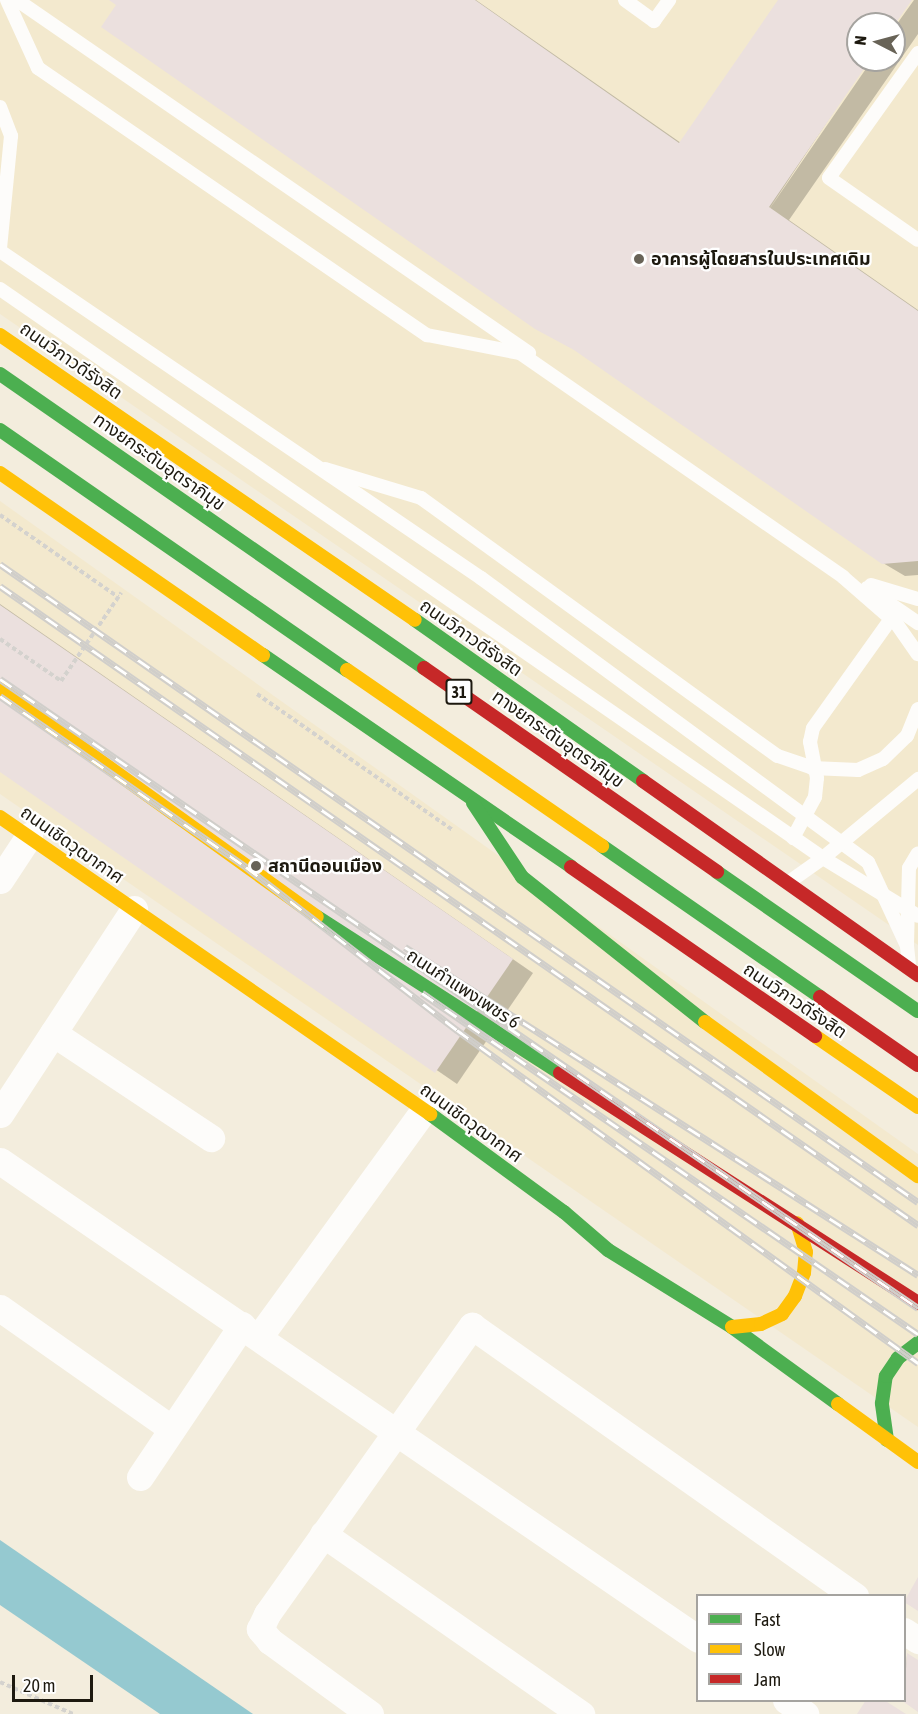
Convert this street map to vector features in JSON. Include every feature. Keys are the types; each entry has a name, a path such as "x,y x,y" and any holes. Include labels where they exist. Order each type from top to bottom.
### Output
{"main road":[{"name":"ถนนวิภาวดีรังสิต","path":"0,335 789,882 918,975"},
{"name":"ทางยกระดับอุตราภิมุข","path":"0,374 918,1012"},
{"name":"31","path":"0,430 918,1065"},
{"name":"ถนนวิภาวดีรังสิต","path":"0,473 473,803 918,1107"},
{"name":"ถนนกำแพงเพชร 6","path":"0,689 272,888 797,1223 918,1303"},
{"path":"473,803 522,877 696,1016 918,1176"},
{"name":"ถนนเชิดวุฒากาศ","path":"0,817 424,1110 564,1212 608,1250 732,1327 918,1462"},
{"path":"732,1327 761,1323 782,1314 795,1296 804,1273 806,1252 797,1223"},
{"path":"887,1440 882,1403 886,1376 898,1358 918,1343"}],"street":[{"path":"0,880 29,836"},
{"path":"0,1114 134,909"},
{"path":"53,1033 211,1138"},
{"path":"140,1477 172,1429 424,1110"},
{"path":"0,1161 696,1638"},
{"path":"0,1308 172,1429"},
{"path":"370,1714 270,1641 260,1629 267,1614 470,1327 475,1326 852,1594"},
{"path":"323,1534 582,1714"},
{"path":"787,1702 805,1714"}],"lane":[{"path":"7,0 38,68 141,141 428,335 520,353 843,577 896,623 918,654"},
{"path":"17,0 918,623"},
{"path":"625,0 654,21 669,0"},
{"path":"918,53 829,178 918,240"},
{"path":"0,107 11,127 4,171 0,250 309,464 481,578 868,862 907,946"},
{"path":"0,289 793,838 918,916"},
{"path":"309,464 421,498 778,756 812,768 858,770 883,759 907,736 918,709"},
{"path":"843,577 918,599"},
{"path":"793,838 815,797 818,778 810,742 813,728 898,609"},
{"path":"789,882 823,858 918,778"},
{"path":"918,853 909,868 907,946 918,1012"}],"path":[{"path":"0,515 118,597"},
{"path":"0,639 60,681 124,590"},
{"path":"256,694 463,836"},
{"path":"0,1682 74,1714"}],"shaded area":[{"path":"0,0 918,0 918,945 0,314"},
{"path":"0,501 918,1154 918,1427 0,794"}],"water":[{"path":"0,1540 253,1714 160,1714 0,1605"}],"building":[{"name":"อาคารผู้โดยสารในประเทศเดิม","path":"109,0 475,0 679,143 778,0 912,0 904,12 846,12 846,72 862,72 769,207 918,311 918,561 882,564 574,350 535,329 101,27 116,5"},
{"name":"สถานีดอนเมือง","path":"0,605 513,959 435,1073 0,772"},
{"path":"918,1577 918,1611 906,1603 906,1598"},
{"path":"907,1653 918,1660 918,1712 904,1702 906,1702"},
{"path":"865,1702 887,1702 906,1714 857,1714"}],"railway":[{"path":"0,564 918,1202"},
{"path":"0,586 918,1225"},
{"path":"0,679 918,1308"},
{"path":"0,696 246,867 457,1030 918,1363"},
{"path":"405,947 918,1275"},
{"path":"422,993 918,1334"}],"traffic: fast":[{"path":"0,374 424,668"},
{"path":"0,430 347,670"},
{"path":"415,620 643,781"},
{"path":"263,655 571,867"},
{"path":"473,803 522,877 705,1022"},
{"path":"602,846 820,997"},
{"path":"717,872 918,1011"},
{"path":"317,917 560,1073"},
{"path":"430,1114 564,1212 608,1250 732,1327 838,1404"},
{"path":"887,1440 882,1403 886,1376 898,1358 918,1343"}],"traffic: slow":[{"path":"0,335 415,620"},
{"path":"0,473 263,655"},
{"path":"347,670 602,846"},
{"path":"0,689 317,917"},
{"path":"0,817 430,1114"},
{"path":"705,1022 918,1176"},
{"path":"815,1036 918,1107"},
{"path":"732,1327 761,1324 782,1314 795,1296 804,1273 806,1252 797,1223"},
{"path":"838,1404 918,1462"}],"traffic: jam":[{"path":"424,668 717,872"},
{"path":"643,781 918,975"},
{"path":"571,867 815,1036"},
{"path":"820,997 918,1065"},
{"path":"560,1073 918,1303"}],"place":[{"name":"อาคารผู้โดยสารในประเทศเดิม","path":"639,259"},
{"name":"สถานีดอนเมือง","path":"256,866"}]}
